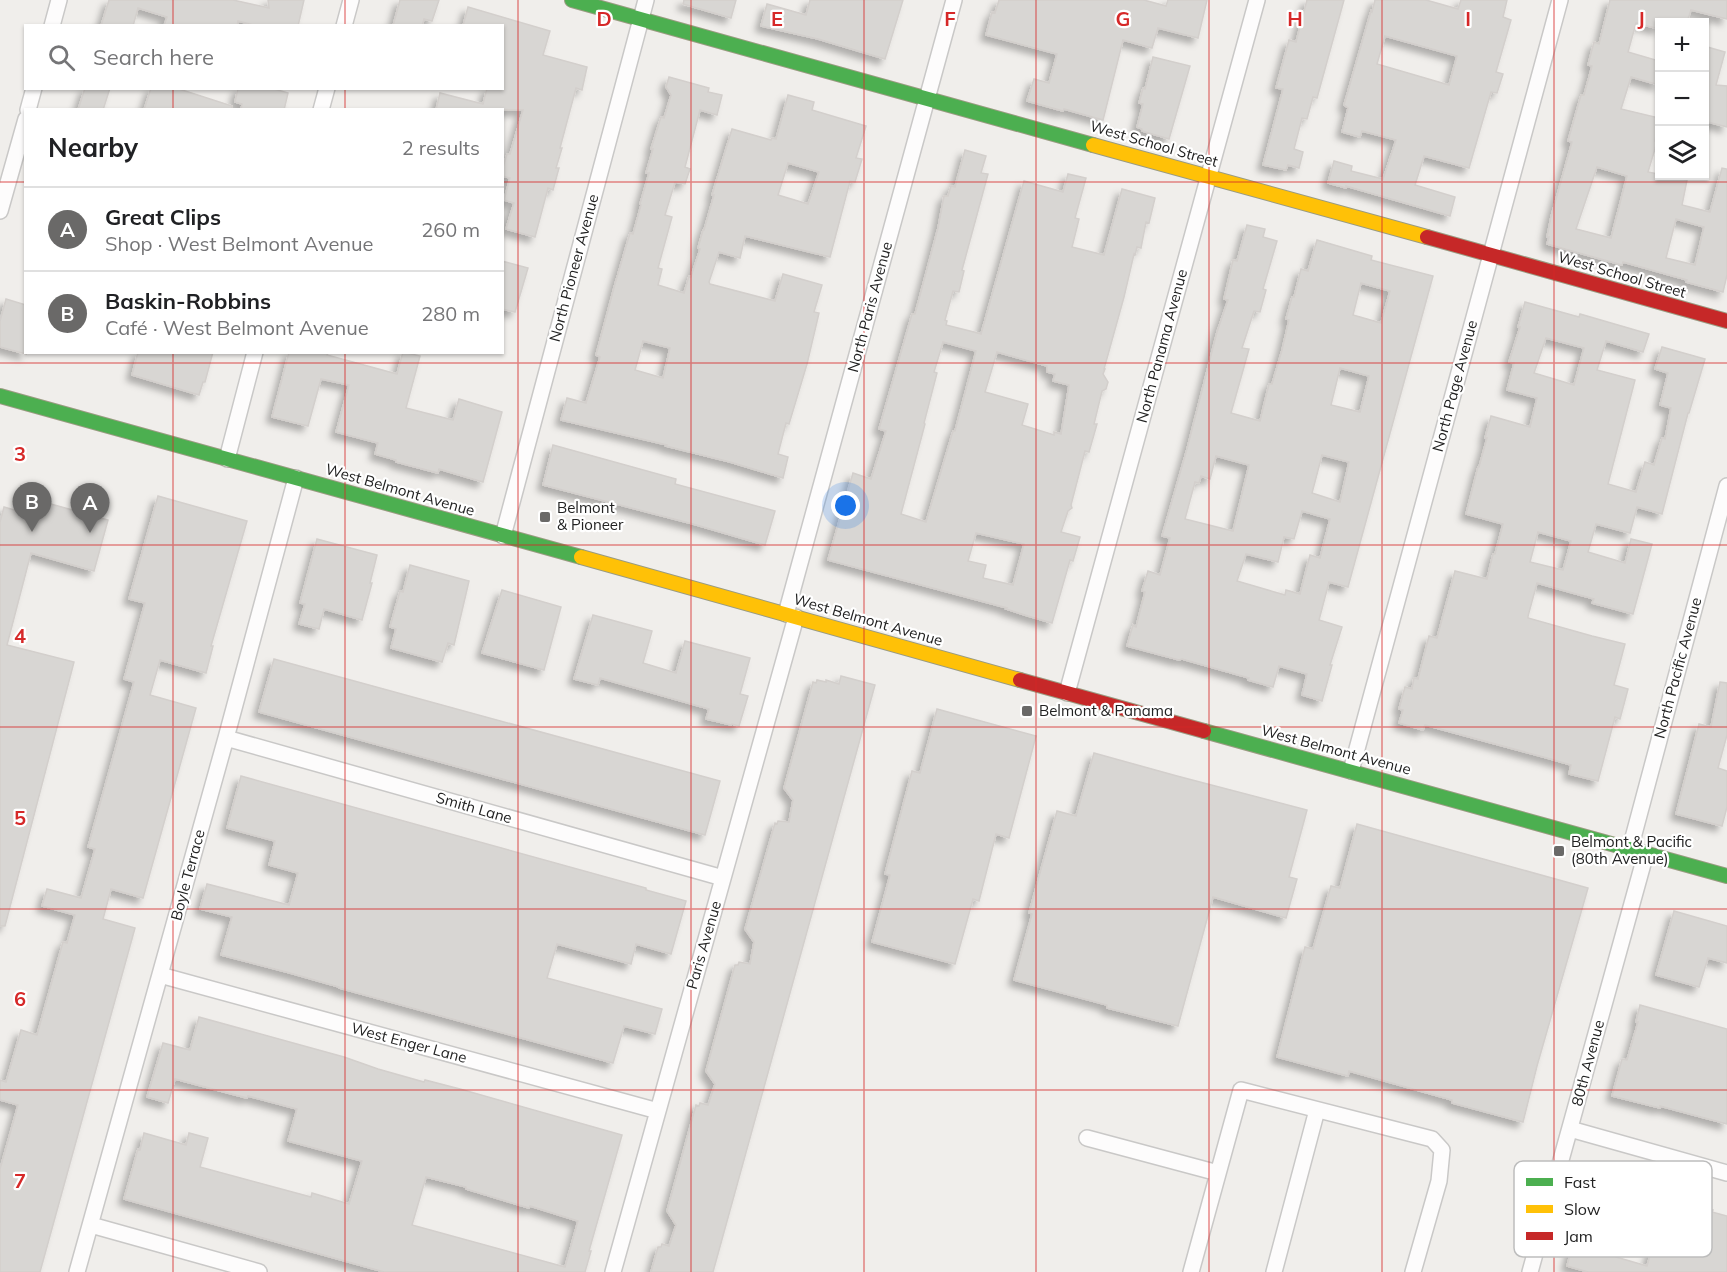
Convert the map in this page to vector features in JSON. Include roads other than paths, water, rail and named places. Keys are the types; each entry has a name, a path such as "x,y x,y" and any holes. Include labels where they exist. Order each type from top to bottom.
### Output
{"main road":[{"name":"West School Street","path":"572,0 1727,321"},
{"name":"West Belmont Avenue","path":"0,396 1727,876"}],"street":[{"path":"53,24 59,0"},
{"path":"345,24 351,0"},
{"name":"North Pioneer Avenue","path":"503,536 646,0"},
{"name":"North Paris Avenue","path":"791,616 954,0"},
{"name":"North Panama Avenue","path":"1067,693 1257,0"},
{"name":"North Page Avenue","path":"1351,771 1560,0"},
{"path":"29,108 33,90"},
{"path":"322,108 326,90"},
{"path":"0,211 24,126"},
{"path":"227,459 254,354"},
{"name":"Boyle Terrace","path":"77,1272 296,478"},
{"name":"North Pacific Avenue","path":"1630,849 1727,486"},
{"name":"Paris Avenue","path":"614,1272 723,878 791,616"},
{"name":"Smith Lane","path":"226,738 723,878"},
{"name":"80th Avenue","path":"1561,1161 1646,853"},
{"name":"West Enger Lane","path":"160,975 658,1111"},
{"path":"1191,1272 1241,1089 1432,1139 1442,1150 1439,1181 1413,1272"},
{"path":"1274,1272 1317,1110"},
{"path":"1570,1129 1684,1161"},
{"path":"1087,1138 1218,1173"},
{"path":"1712,1169 1727,1173"},
{"path":"91,1225 259,1272"},
{"name":"80th Avenue","path":"1530,1272 1534,1257"}],"place":[{"name":"Belmont & Pioneer","path":"545,517"},
{"name":"Baskin-Robbins","path":"32,532"},
{"name":"Great Clips","path":"90,533"},
{"name":"Belmont & Panama","path":"1027,711"},
{"name":"Belmont & Pacific (80th Avenue)","path":"1559,851"}]}
